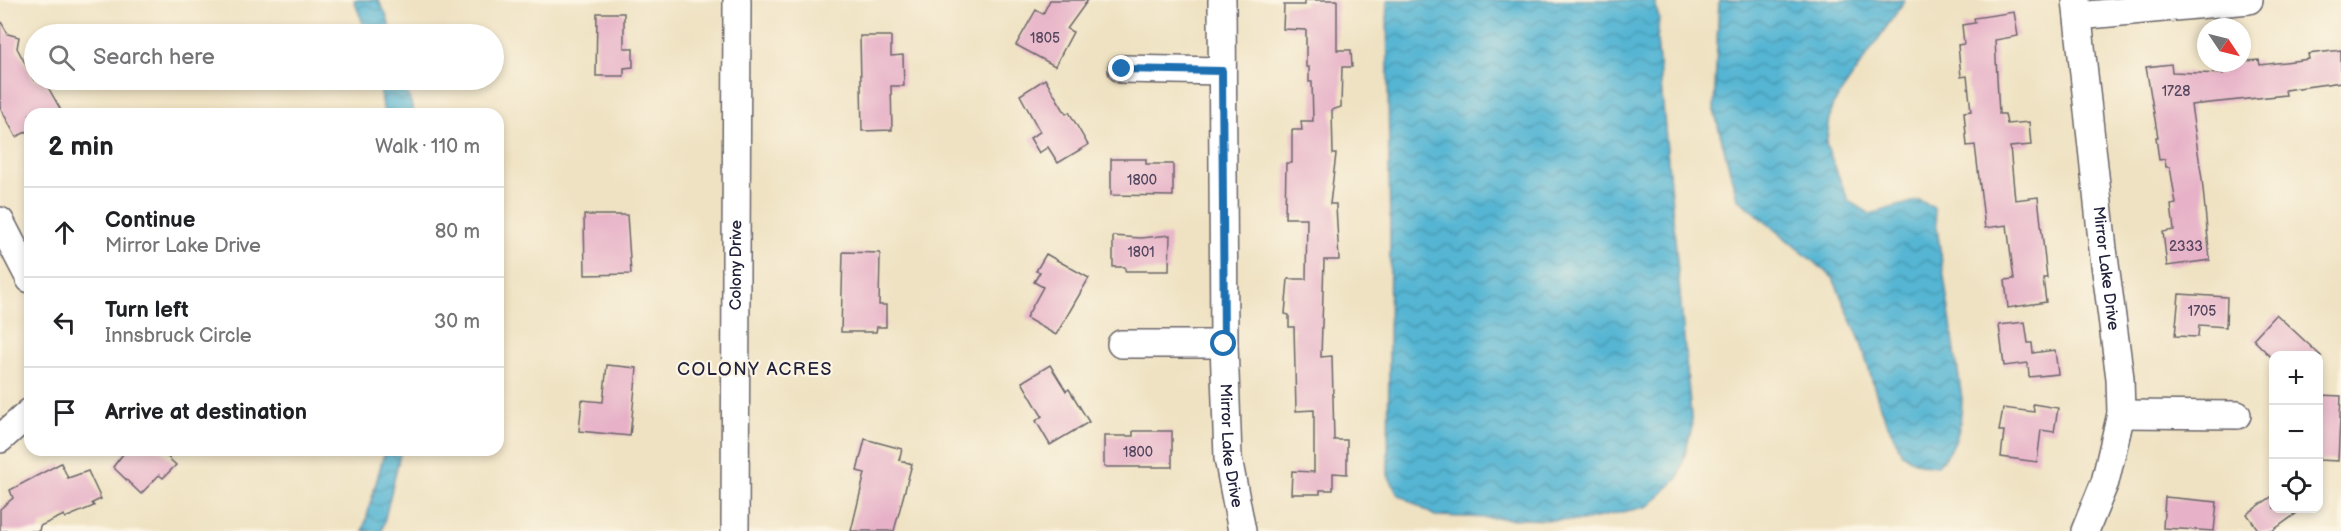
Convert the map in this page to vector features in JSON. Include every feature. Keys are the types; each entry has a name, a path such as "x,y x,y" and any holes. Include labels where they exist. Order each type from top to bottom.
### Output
{"street":[{"name":"Colony Drive","path":"735,531 737,0"},
{"name":"Mirror Lake Drive","path":"1222,0 1224,344 1228,458 1242,531"},
{"path":"2077,8 2249,0"},
{"name":"Mirror Lake Drive","path":"2077,8 2120,378 2121,414 2105,482 2085,531"},
{"path":"1122,69 1222,71"},
{"path":"0,221 24,267"},
{"path":"1121,344 1224,344"},
{"path":"2121,414 2237,415"},
{"path":"0,439 24,417"}],"water":[{"path":"354,0 378,0 389,24 363,24"},
{"path":"1387,0 1654,0 1659,18 1657,40 1692,427 1679,477 1649,506 1582,521 1435,516 1398,494 1388,475 1390,239"},
{"path":"1719,0 1905,0 1832,106 1826,144 1848,200 1870,214 1919,200 1934,208 1962,399 1957,436 1950,451 1937,466 1920,464 1902,454 1881,410 1860,340 1833,278 1737,198 1714,110"},
{"path":"380,90 407,90 412,108 383,108"},
{"path":"383,456 400,456 382,531 363,531"}],"building":[{"path":"1050,0 1088,0 1067,29 1073,32 1055,66 1016,45 1036,10 1043,14"},
{"path":"1305,0 1337,0 1337,50 1351,50 1352,67 1342,67 1341,107 1332,110 1333,154 1336,154 1330,204 1336,204 1339,260 1324,260 1321,357 1332,356 1334,440 1347,440 1347,474 1333,473 1333,490 1320,490 1320,494 1291,494 1292,471 1314,472 1314,410 1296,411 1294,327 1289,327 1289,315 1285,314 1288,279 1306,279 1307,218 1285,218 1286,163 1292,163 1292,130 1302,130 1301,121 1313,121 1312,82 1309,82 1309,67 1306,67 1306,30 1283,29 1284,5 1305,5"},
{"path":"2014,12 2018,36 1995,40 1999,114 2005,114 2007,124 2029,122 2031,145 2010,147 2015,200 2038,197 2047,278 2043,278 2046,302 2008,308 2005,280 2014,279 2007,225 1985,228 1975,145 1967,146 1964,112 1971,111 1967,76 1961,77 1958,45 1964,44 1962,25 1975,23 1974,18"},
{"path":"597,13 624,13 624,48 633,48 633,67 624,68 624,76 596,76"},
{"path":"0,20 8,34 19,37 17,48 24,61 24,90 50,90 60,108 24,108 24,133 16,137 0,107"},
{"path":"860,36 891,36 891,56 903,55 904,86 891,86 892,130 862,131"},
{"path":"2341,50 2341,82 2285,90 2286,95 2191,105 2202,179 2210,260 2167,266 2163,232 2174,230 2171,205 2176,204 2170,167 2166,167 2165,159 2159,160 2156,137 2158,137 2146,67 2171,64 2172,72 2223,74 2223,72 2251,72 2251,61 2259,60 2260,65 2309,59 2308,54"},
{"path":"1045,79 1066,114 1069,112 1088,145 1058,163 1048,147 1039,153 1030,138 1040,132 1020,95"},
{"path":"1111,159 1146,159 1146,164 1173,164 1173,196 1111,195"},
{"path":"584,215 627,215 631,274 585,275"},
{"path":"1170,235 1169,271 1125,271 1125,267 1113,267 1113,236 1141,238"},
{"path":"843,252 880,253 879,305 886,305 886,327 877,327 876,332 841,332"},
{"path":"1046,254 1089,278 1056,335 1026,318 1043,287 1034,282 1040,272 1036,271"},
{"path":"2179,294 2227,297 2226,327 2199,325 2198,337 2175,336"},
{"path":"2276,314 2316,351 2269,351 2269,355 2253,339"},
{"path":"2025,322 2028,343 2032,343 2033,353 2055,350 2058,374 2029,377 2028,363 2004,366 1999,325"},
{"path":"607,365 637,368 630,436 579,431 582,400 603,402"},
{"path":"1050,365 1066,391 1069,389 1089,422 1050,445 1036,421 1042,416 1022,382"},
{"path":"2323,395 2341,396 2338,461 2323,460"},
{"path":"2033,404 2058,408 2054,432 2041,430 2037,462 2001,457 2004,431 1999,431 2003,408 2034,412"},
{"path":"1133,431 1172,431 1172,467 1104,467 1104,436 1133,436"},
{"path":"865,439 902,449 899,460 912,464 894,531 851,531 865,473 857,471"},
{"path":"121,456 166,456 176,465 163,478 159,475 141,494 113,467"},
{"path":"61,463 68,478 88,471 101,499 92,503 94,506 65,518 64,515 40,526 39,531 0,531 0,509 13,498 10,490"},
{"path":"2165,497 2217,502 2214,531 2163,528"},
{"path":"2269,499 2269,513 2297,513 2272,531 2259,531 2247,514"}],"district":[{"name":"COLONY ACRES","path":"755,369"}],"route":[{"path":"1122,69 1222,71 1224,344"}]}
